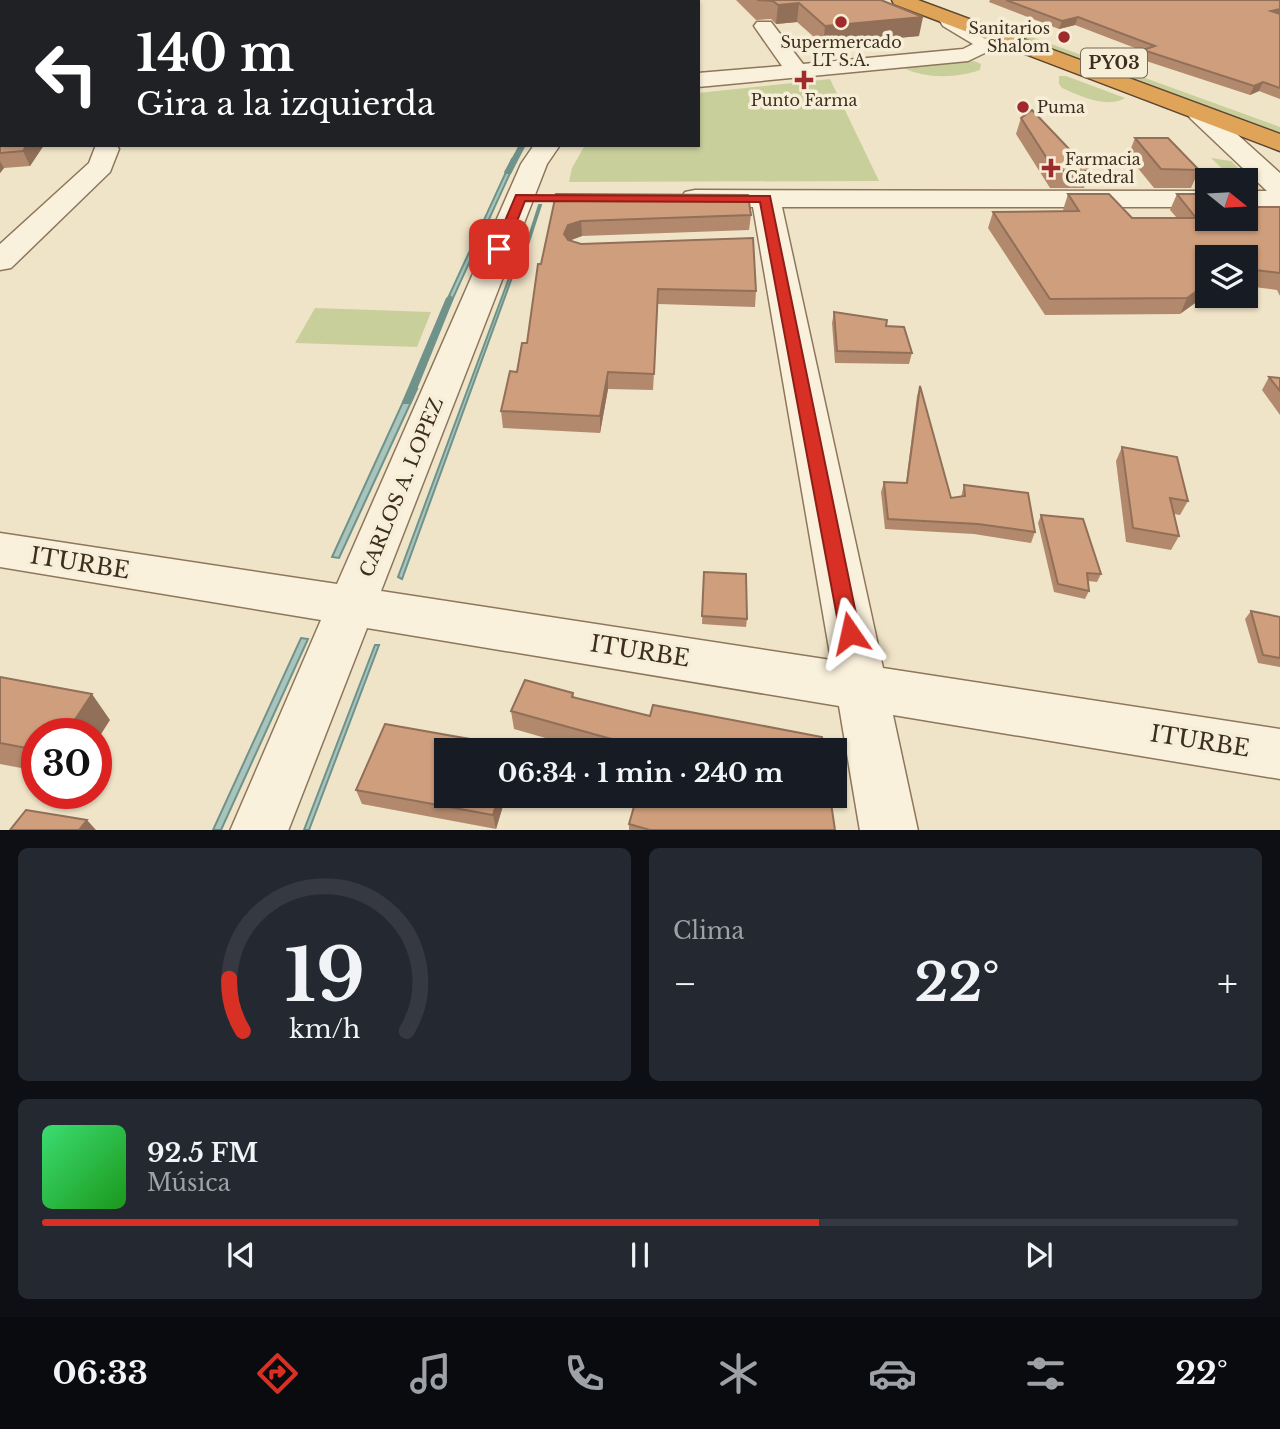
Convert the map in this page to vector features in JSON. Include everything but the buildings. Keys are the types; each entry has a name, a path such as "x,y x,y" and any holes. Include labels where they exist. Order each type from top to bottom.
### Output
{"highway":[{"name":"PY03","path":"901,0 950,8 1280,122"},
{"name":"PY03","path":"950,8 1007,40 1280,141"},
{"path":"976,55 1003,48 1007,40"},
{"path":"976,55 1031,59 1091,78 1126,85"},
{"path":"1174,84 1247,106"}],"street":[{"path":"700,79 720,72 797,71 976,55 985,43 981,38 950,22 950,8"},
{"path":"764,26 797,71"},
{"path":"1126,85 1170,97 1280,141"},
{"path":"1199,113 1280,188"},
{"path":"0,234 75,167 108,147"},
{"path":"0,261 101,166 108,147"},
{"name":"CARLOS A. LOPEZ","path":"259,830 352,606 534,198 534,164 546,147"},
{"path":"670,198 1195,199"},
{"path":"766,198 760,240 861,685 889,830"},
{"path":"1258,199 1280,199"},
{"name":"ITURBE","path":"0,550 861,685 1280,754"}],"green space":[{"path":"999,25 1280,127 1280,133 1016,38"},
{"path":"974,61 981,64 980,70 952,76 932,76 904,68"},
{"path":"1059,76 1066,76 1125,98 1102,102 1085,98 1062,88"},
{"path":"830,79 879,181 569,182 572,168 584,147 700,147 700,93"},
{"path":"1211,158 1231,161 1238,168 1221,168"},
{"path":"315,308 431,312 417,347 295,343"}],"water":[{"path":"512,159 516,160 448,309 443,309"},
{"path":"539,205 524,257 514,272 402,579 398,577 512,270 522,258"},
{"path":"409,389 417,389 339,558 332,557"},
{"path":"301,638 308,639 221,830 213,830"},
{"path":"375,645 379,645 309,830 304,830"}],"waterway":[{"path":"508,172 522,147"},
{"path":"407,402 450,298"}],"place":[{"name":"Supermercado LT S.A.","path":"841,22"},
{"name":"Sanitarios Shalom","path":"1064,37"},
{"name":"Punto Farma","path":"804,80"},
{"name":"Puma","path":"1023,107"},
{"name":"Farmacia Catedral","path":"1051,168"}],"route":[{"path":"499,249 521,198 766,198 850,633"}]}
